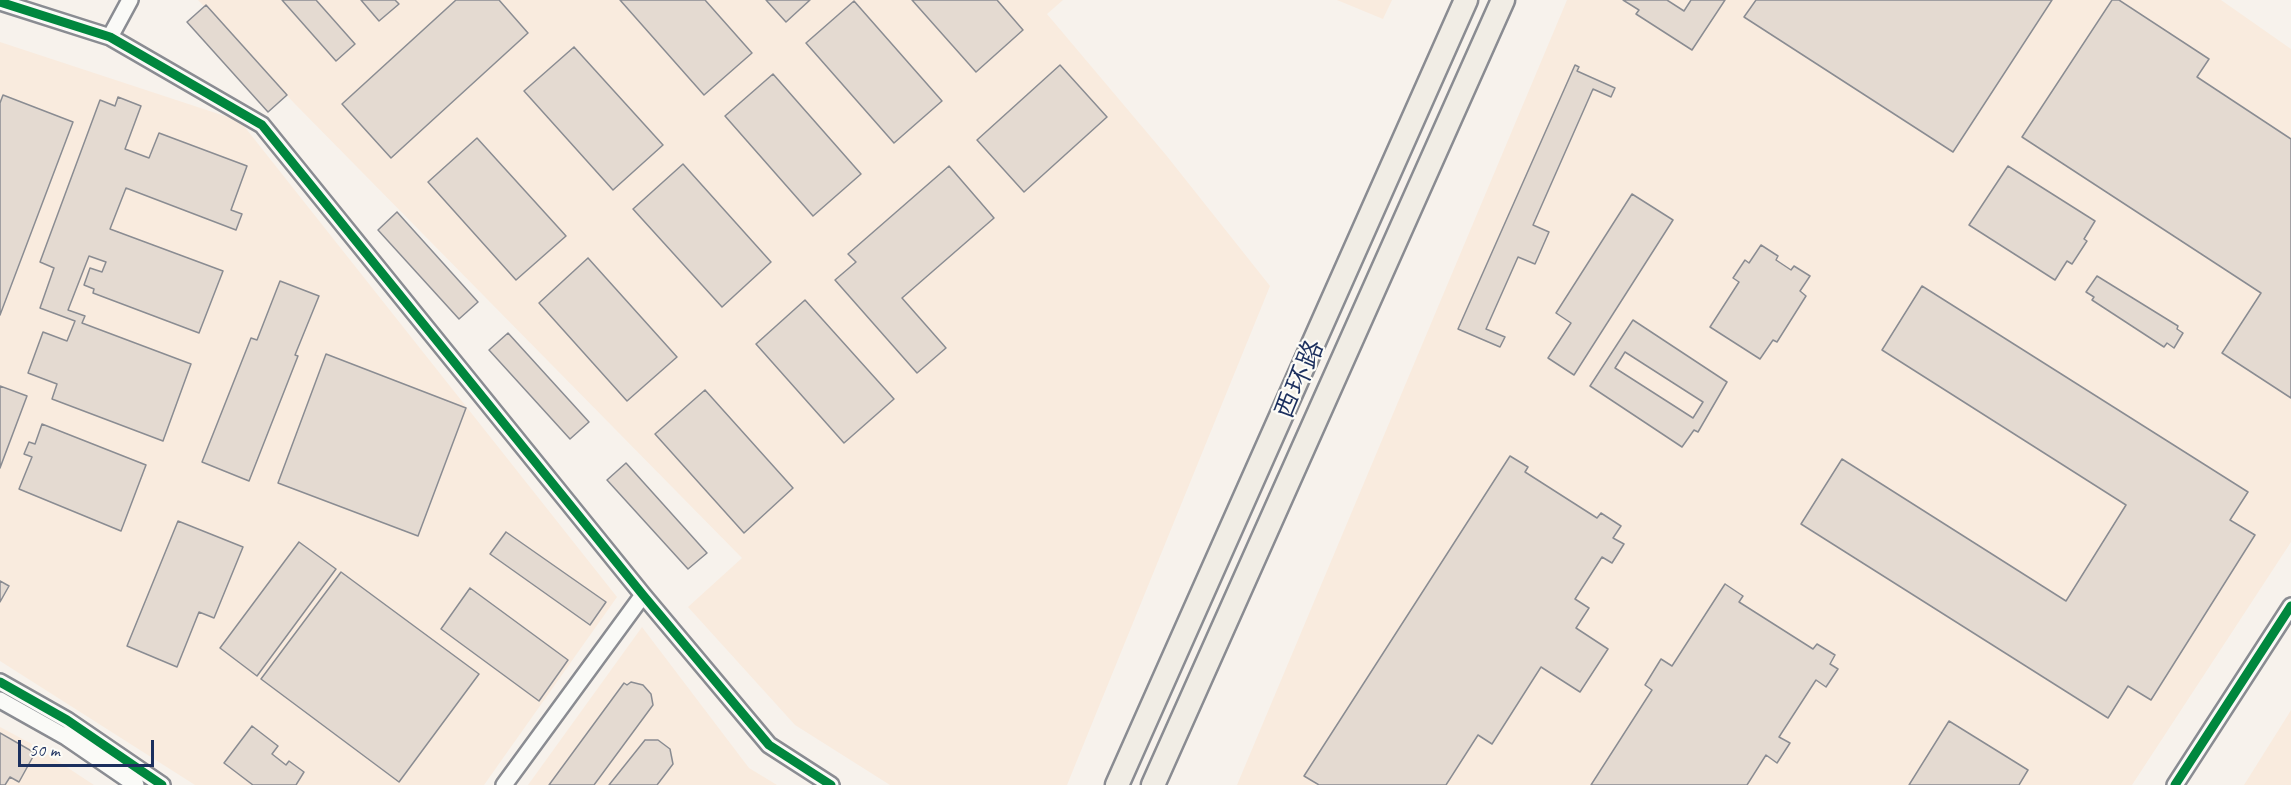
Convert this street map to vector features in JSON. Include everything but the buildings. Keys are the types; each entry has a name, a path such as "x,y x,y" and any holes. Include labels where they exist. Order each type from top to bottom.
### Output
{"main road":[{"name":"西环路","path":"1117,785 1466,0"},
{"name":"西环路","path":"1153,785 1503,0"}],"street":[{"path":"110,37 130,0"},
{"path":"0,2 110,37 262,125 643,595 769,745 831,785"},
{"path":"504,785 643,595"},
{"path":"2175,785 2291,606"},
{"path":"0,682 67,720 162,785"},
{"path":"0,700 66,737 136,785"}],"shaded area":[{"path":"198,0 1063,0 1047,14 1166,155 1270,286 1067,785 890,785 795,725 688,607 742,558 294,103"},
{"path":"1337,0 1392,0 1383,19"},
{"path":"1567,0 2221,0 2291,49 2291,542 2132,785 1237,785"},
{"path":"0,42 240,121 617,597 484,785 195,785 0,661"},
{"path":"642,627 749,768 777,785 528,785"},
{"path":"2291,710 2291,785 2244,785 2288,715"},
{"path":"0,727 30,743 94,785 0,785"}],"cycle path":[{"path":"0,2 110,37 262,125 643,595 769,745 831,785"},
{"path":"2175,785 2291,606"},
{"path":"0,682 67,720 162,785"}]}
